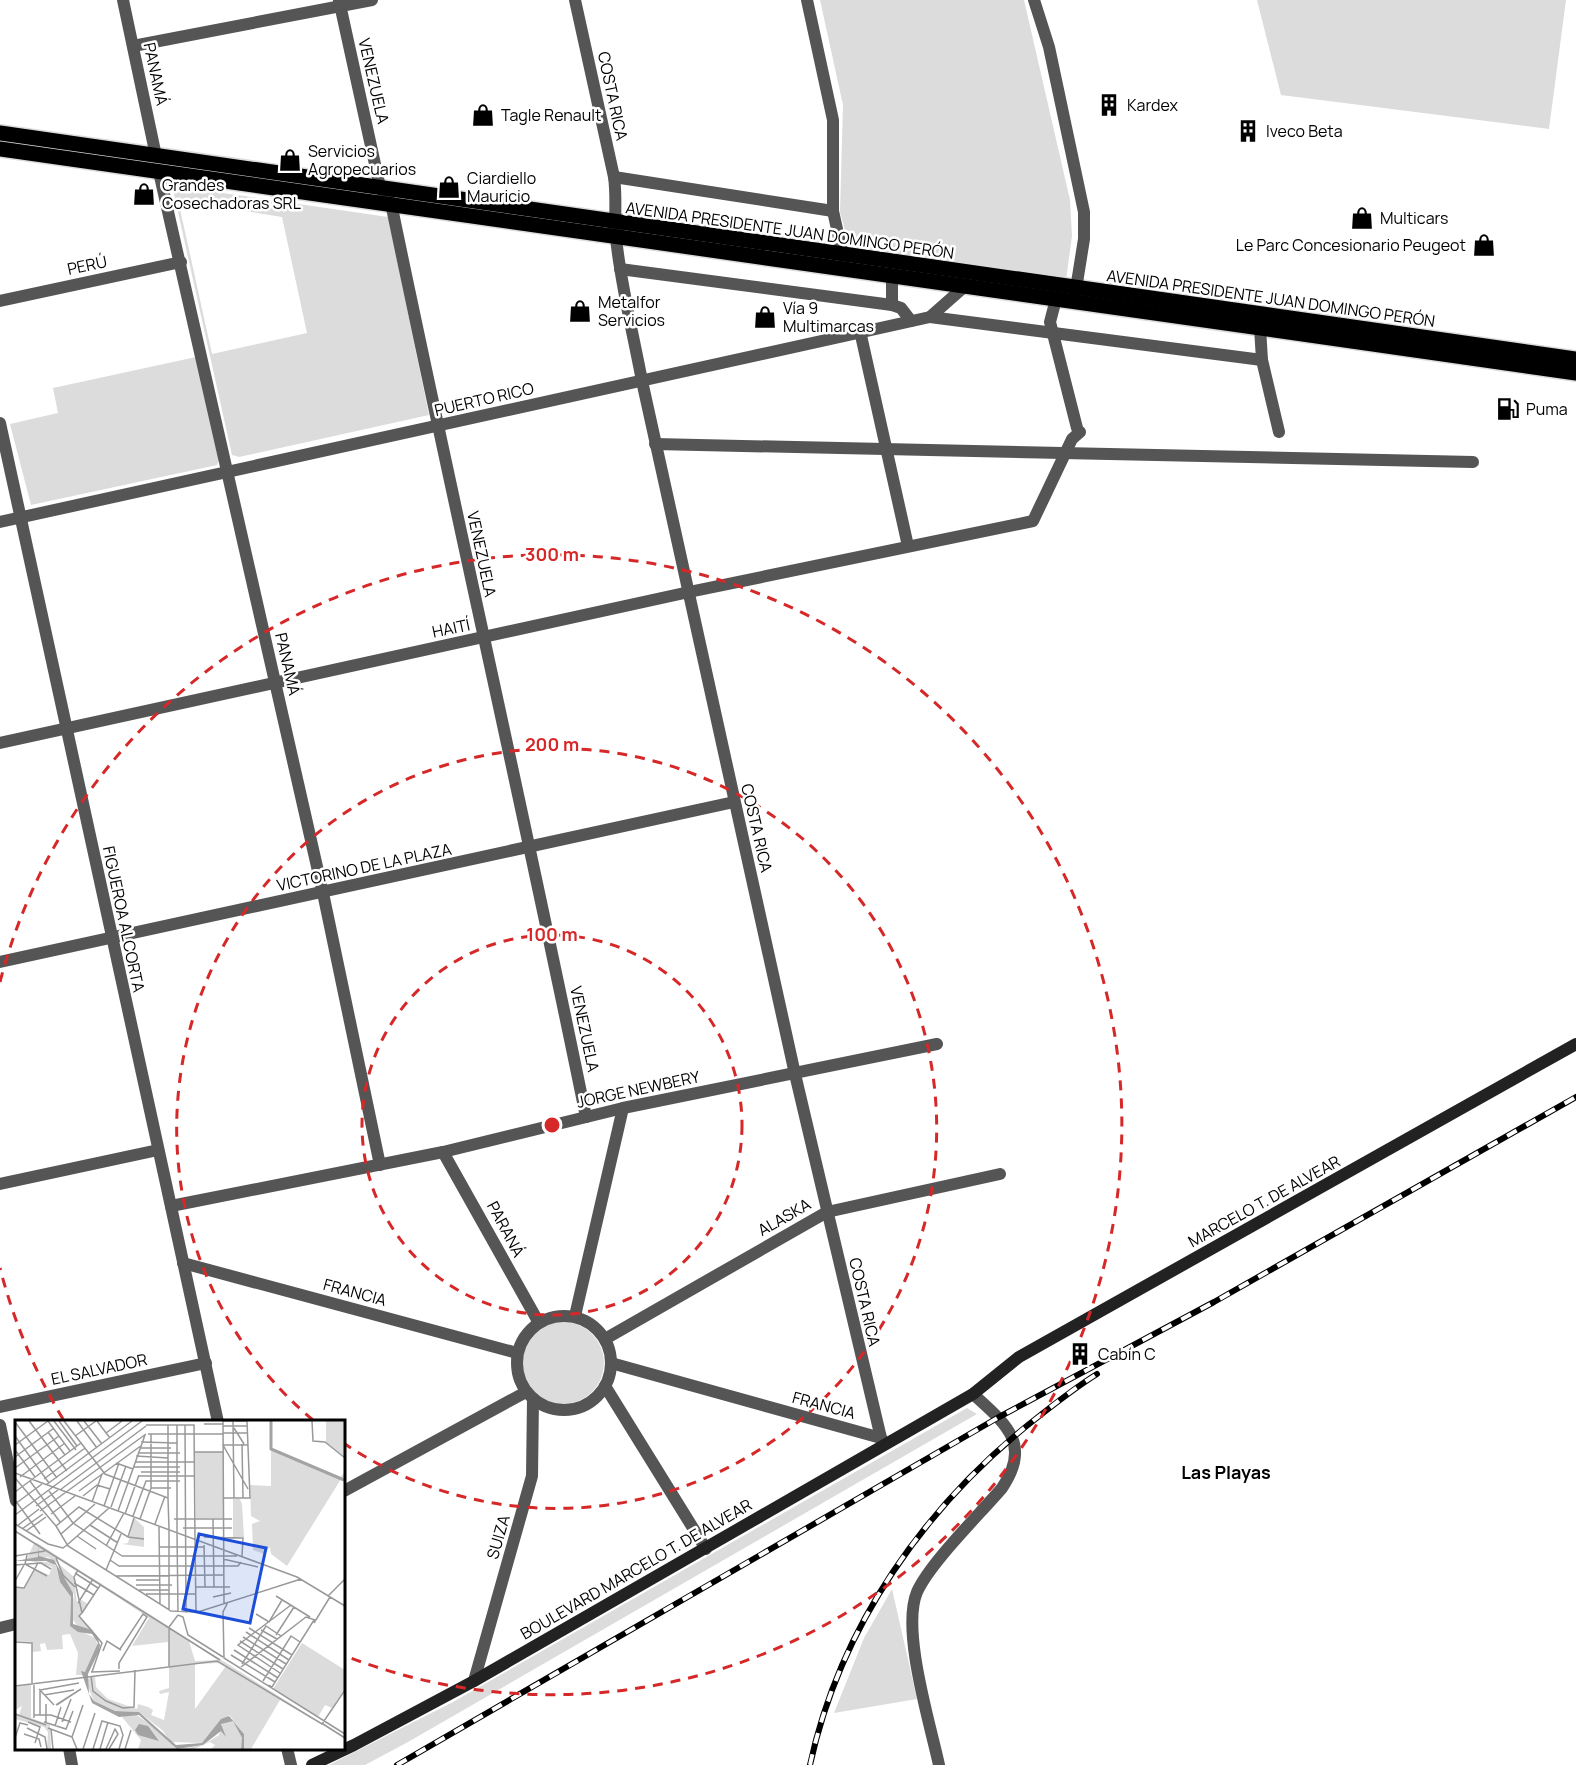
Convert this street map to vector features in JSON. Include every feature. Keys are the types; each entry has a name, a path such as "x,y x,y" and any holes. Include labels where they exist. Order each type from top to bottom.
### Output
{"main road":[{"name":"AVENIDA PRESIDENTE JUAN DOMINGO PERÓN","path":"0,133 381,187 964,287 1576,373"},
{"name":"AVENIDA PRESIDENTE JUAN DOMINGO PERÓN","path":"0,149 391,203 843,256 1576,359"},
{"name":"MARCELO T. DE ALVEAR","path":"973,1394 1019,1357 1576,1044"},
{"name":"BOULEVARD MARCELO T. DE ALVEAR","path":"345,1749 474,1681 706,1549 883,1441 973,1394"},
{"name":"BOULEVARD MARCELO T. DE ALVEAR","path":"312,1765 344,1750"}],"street":[{"name":"PANAMÁ","path":"123,0 156,156"},
{"path":"133,46 339,3 372,0"},
{"name":"COSTA RICA","path":"575,0 614,177 620,269 642,381 795,1074 883,1441"},
{"path":"807,0 833,120 833,211 843,256"},
{"path":"1034,0 1049,47 1084,212 1084,239 1076,289"},
{"name":"VENEZUELA","path":"339,3 381,187 391,203 483,638 531,847 586,1117"},
{"name":"PANAMÁ","path":"159,172 182,262 380,1165"},
{"path":"614,177 833,211"},
{"name":"PERÚ","path":"0,301 182,262"},
{"path":"620,269 892,304 901,308 911,321"},
{"path":"892,276 892,304"},
{"name":"PUERTO RICO","path":"0,522 930,317 964,287"},
{"path":"1056,299 1050,322 1079,430 1065,453"},
{"path":"930,317 1262,360"},
{"path":"1260,328 1262,360 1279,432"},
{"path":"860,331 908,546"},
{"name":"FIGUEROA ALCORTA","path":"0,423 218,1420"},
{"path":"656,444 1473,462"},
{"name":"HAITÍ","path":"0,743 689,592 1033,521 1065,453"},
{"name":"VICTORINO DE LA PLAZA","path":"0,962 734,802"},
{"name":"JORGE NEWBERY","path":"171,1206 443,1152 623,1108 937,1044"},
{"path":"575,1316 623,1108"},
{"path":"0,1184 158,1150"},
{"name":"PARANÁ","path":"443,1152 476,1207 539,1323"},
{"name":"ALASKA","path":"605,1339 827,1212 1000,1174"},
{"name":"FRANCIA","path":"183,1263 517,1353"},
{"path":"556,1316 575,1316 592,1325 605,1339 611,1363 605,1386 594,1399 572,1409 548,1407 530,1395 517,1373 517,1353 525,1335 539,1323 556,1316"},
{"name":"EL SALVADOR","path":"0,1407 206,1363"},
{"name":"FRANCIA","path":"611,1363 883,1441"},
{"path":"605,1386 706,1549"},
{"path":"939,1765 914,1644 913,1608 924,1581 1002,1488 1011,1476 1016,1459 1012,1437 1006,1426 973,1394"},
{"path":"345,1490 530,1395"},
{"name":"SUIZA","path":"474,1681 532,1476 530,1395"},
{"path":"0,1425 15,1495"},
{"path":"0,1628 15,1624"},
{"path":"69,1750 72,1765"},
{"path":"287,1750 291,1765"}],"shaded area":[{"path":"820,0 1024,0 1070,200 1072,236 1066,280 851,252 840,212 843,105"},
{"path":"1257,0 1566,0 1549,129 1281,95"},
{"path":"181,187 388,217 429,415 239,457 232,455 174,194 176,189","holes":["178,200 282,217 307,333 212,354"]},
{"path":"196,357 219,460 217,465 31,505 10,424 58,413 53,388"},
{"path":"563,1322 579,1325 592,1334 601,1347 604,1363 601,1379 592,1392 579,1401 563,1404 547,1401 534,1392 525,1379 522,1363 525,1347 534,1334 547,1325"},
{"path":"967,1408 977,1414 408,1742 365,1765 329,1765 453,1702"},
{"path":"892,1589 917,1699 834,1713 864,1638"}],"railway":[{"path":"397,1765 999,1417 1214,1302 1576,1097"},
{"path":"810,1765 824,1714 843,1664 866,1617 893,1572 959,1489 997,1451 1074,1389 1097,1374"}],"place":[{"name":"Kardex","path":"1109,105"},
{"name":"Tagle Renault","path":"483,115"},
{"name":"Iveco Beta","path":"1248,131"},
{"name":"Servicios Agropecuarios","path":"290,160"},
{"name":"Ciardiello Mauricio","path":"449,187"},
{"name":"Grandes Cosechadoras SRL","path":"144,194"},
{"name":"Multicars","path":"1362,218"},
{"name":"Le Parc Concesionario Peugeot","path":"1484,245"},
{"name":"Metalfor Servicios","path":"580,311"},
{"name":"Vía 9 Multimarcas","path":"765,317"},
{"name":"Puma","path":"1508,409"},
{"name":"Cabín C","path":"1080,1354"}],"district":[{"name":"Las Playas","path":"1226,1473"}]}
